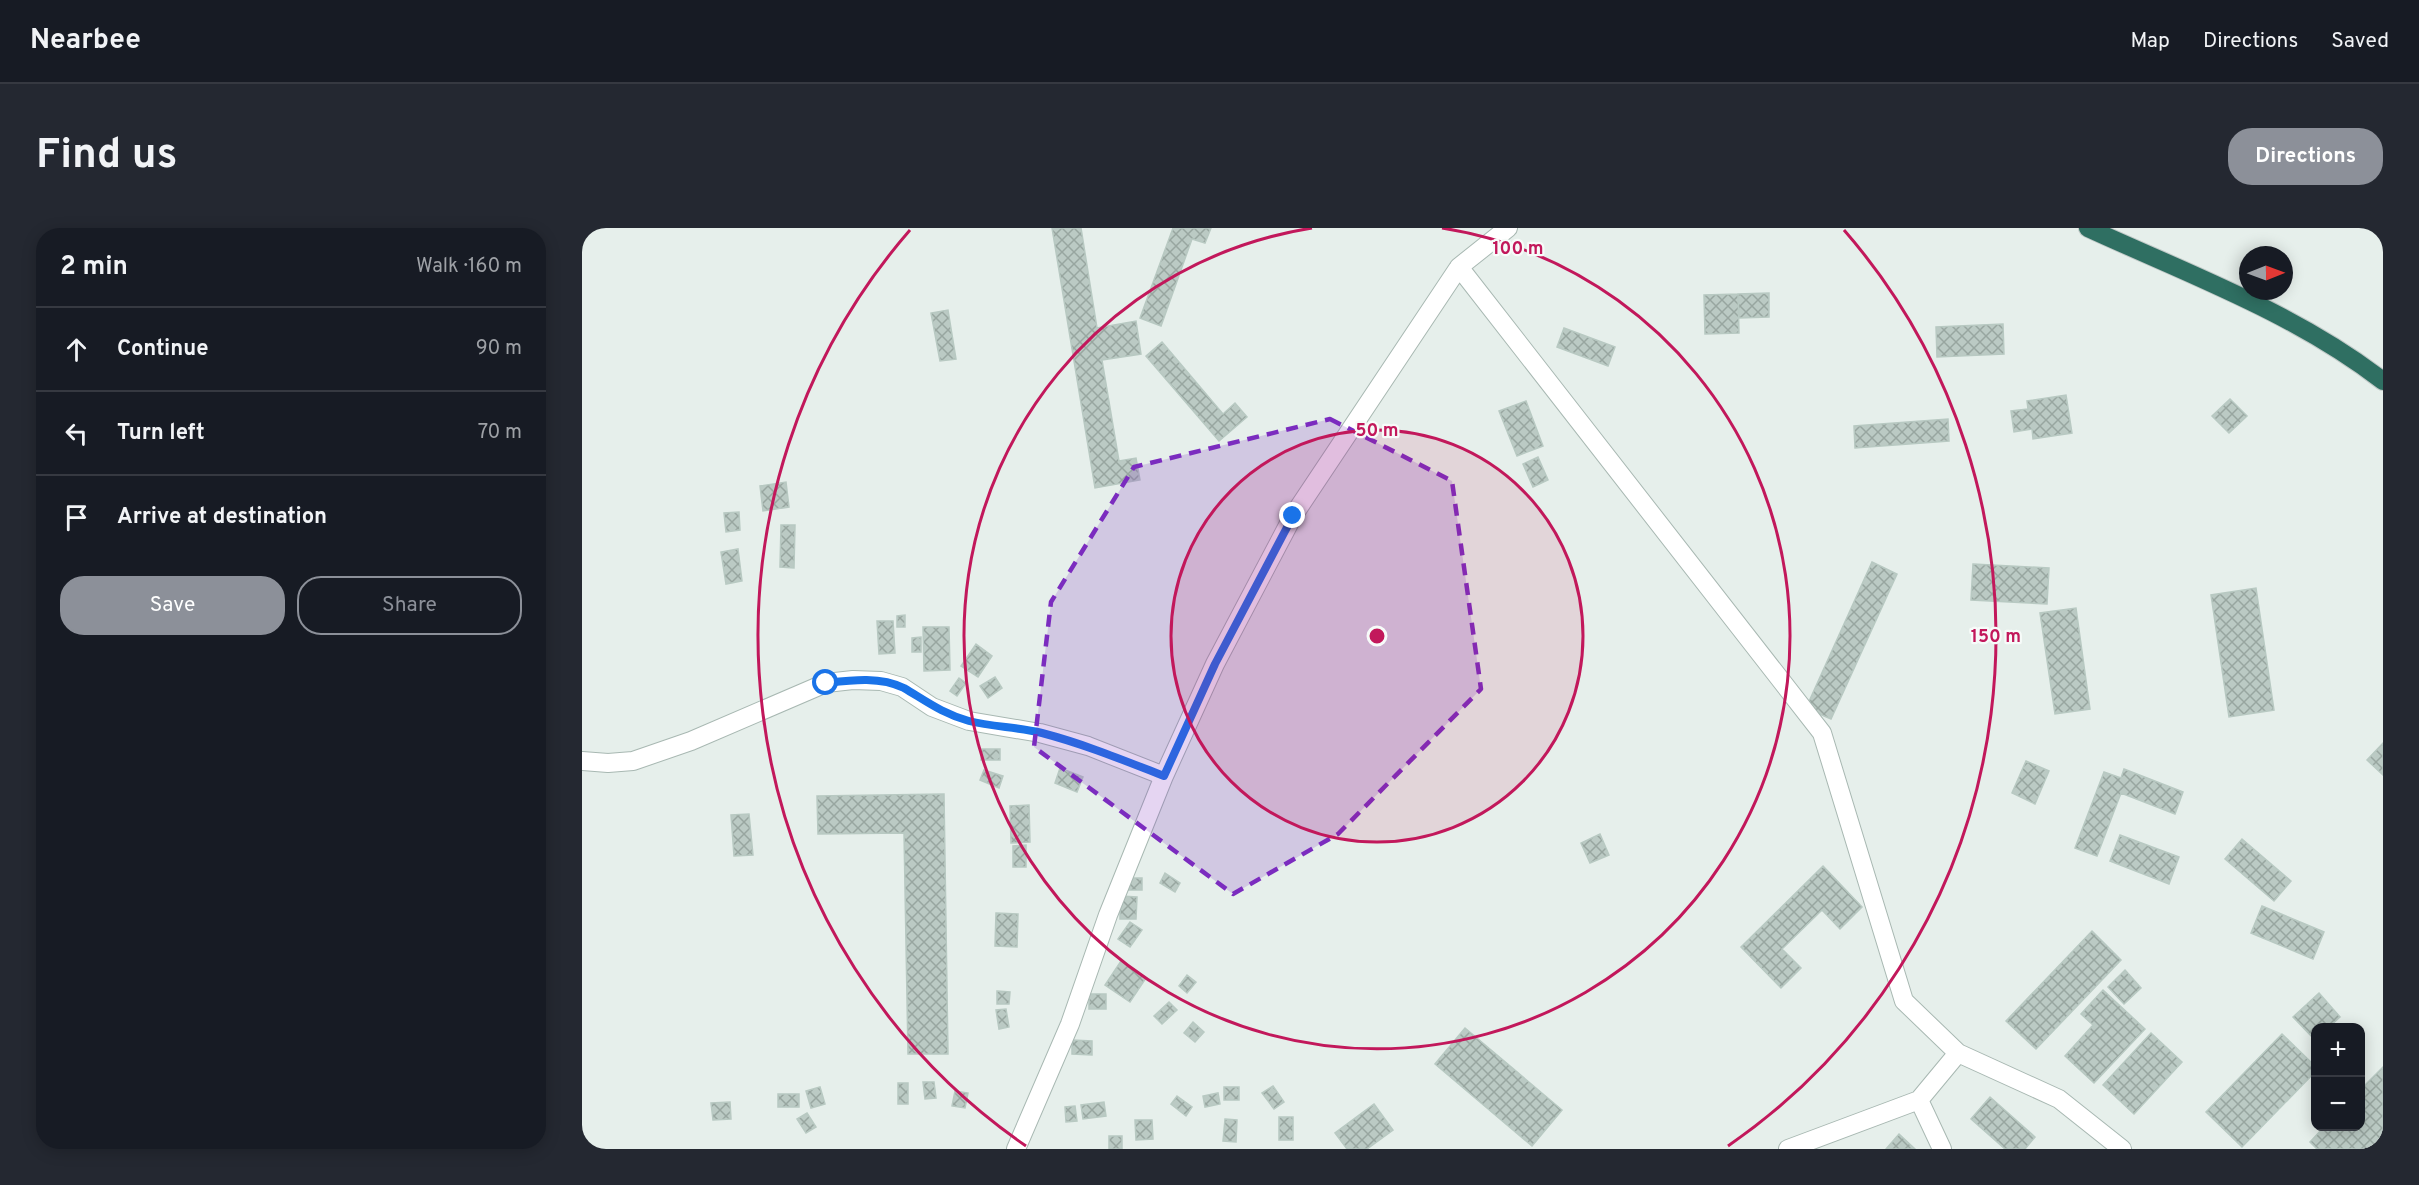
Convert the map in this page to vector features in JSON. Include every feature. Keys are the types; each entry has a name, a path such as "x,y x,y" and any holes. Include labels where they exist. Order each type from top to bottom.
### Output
{"highway":[{"path":"2088,228 2270,310 2353,358 2383,381"}],"street":[{"path":"1016,1149 1070,1024 1108,915 1164,776 1215,664 1293,516 1460,267 1508,228"},
{"path":"1460,267 1822,733 1904,1000 1958,1053 2060,1099 2122,1149"},
{"path":"582,761 608,763 633,761 656,754 826,683 853,680 881,681 902,687 932,707 969,721 1040,733 1088,746 1164,776"},
{"path":"1788,1149 1919,1100 1958,1053"},
{"path":"1919,1100 1942,1149"}],"highlighted area":[{"path":"1330,419 1452,481 1481,689 1338,834 1233,894 1034,747 1051,602 1134,467"}],"building":[{"path":"1052,228 1081,228 1097,328 1136,321 1141,354 1102,360 1119,461 1136,458 1140,480 1095,488"},
{"path":"1173,228 1211,228 1205,243 1192,239 1161,326 1140,318"},
{"path":"1769,293 1769,317 1739,318 1738,294"},
{"path":"1738,294 1739,333 1705,334 1704,295"},
{"path":"948,310 956,359 940,361 931,313"},
{"path":"2003,324 2004,354 1937,357 1936,327"},
{"path":"1564,328 1615,347 1608,366 1557,347"},
{"path":"1162,342 1223,414 1235,403 1247,417 1219,441 1146,356"},
{"path":"2066,395 2072,433 2033,439 2032,429 2014,432 2011,411 2028,409 2027,401"},
{"path":"2230,399 2247,416 2229,433 2212,416"},
{"path":"1526,401 1543,446 1517,456 1499,411"},
{"path":"1948,419 1949,441 1855,448 1854,426"},
{"path":"1538,457 1548,480 1533,487 1523,464"},
{"path":"786,482 789,507 763,511 760,486"},
{"path":"739,512 740,530 726,532 724,513"},
{"path":"781,525 795,525 794,568 780,567"},
{"path":"738,549 742,581 726,584 721,552"},
{"path":"1872,562 1897,574 1831,719 1806,708"},
{"path":"1973,564 2049,568 2047,604 1971,600"},
{"path":"2256,588 2274,710 2229,717 2211,595"},
{"path":"2076,608 2090,709 2055,714 2040,613"},
{"path":"905,615 905,627 897,627 897,616"},
{"path":"877,621 893,621 895,653 879,654"},
{"path":"923,627 949,627 950,670 924,671"},
{"path":"921,637 921,652 912,652 912,638"},
{"path":"976,644 992,656 978,677 961,666"},
{"path":"995,677 1002,688 988,698 980,686"},
{"path":"959,678 966,683 957,696 950,691"},
{"path":"2383,743 2383,775 2367,760"},
{"path":"982,749 1000,749 1000,760 981,760"},
{"path":"2026,761 2049,771 2035,804 2012,793"},
{"path":"1060,768 1083,777 1077,792 1055,783"},
{"path":"2124,769 2183,792 2175,814 2121,793 2097,856 2075,848 2104,772 2121,778"},
{"path":"984,770 1003,776 999,788 980,780"},
{"path":"944,794 948,1054 908,1054 904,833 818,834 817,796"},
{"path":"1029,805 1030,842 1011,843 1010,806"},
{"path":"749,814 753,855 734,856 731,815"},
{"path":"1600,834 1609,855 1590,863 1581,843"},
{"path":"2120,835 2179,857 2169,884 2110,861"},
{"path":"2242,839 2291,881 2274,901 2225,859"},
{"path":"1026,845 1026,867 1013,867 1013,846"},
{"path":"1823,866 1862,907 1840,929 1822,910 1782,949 1801,968 1781,988 1741,947"},
{"path":"1165,873 1180,883 1175,892 1160,883"},
{"path":"1128,878 1142,878 1142,890 1128,890"},
{"path":"1120,896 1137,897 1136,919 1120,919"},
{"path":"2262,906 2324,932 2313,959 2251,933"},
{"path":"996,913 1018,914 1017,947 995,946"},
{"path":"1130,922 1142,930 1130,947 1118,939"},
{"path":"2092,931 2121,960 2036,1049 2006,1021"},
{"path":"1121,961 1146,978 1130,1002 1105,985"},
{"path":"2125,970 2141,988 2124,1004 2108,987"},
{"path":"1187,975 1196,982 1187,993 1179,986"},
{"path":"2103,990 2145,1029 2094,1083 2065,1056 2093,1025 2081,1014"},
{"path":"997,991 1010,992 1009,1004 997,1004"},
{"path":"2319,993 2340,1017 2333,1023 2311,1023 2311,1036 2293,1017"},
{"path":"1089,994 1106,994 1106,1009 1089,1009"},
{"path":"1169,1002 1177,1010 1162,1024 1154,1016"},
{"path":"1006,1009 1009,1027 999,1029 996,1010"},
{"path":"1193,1022 1204,1032 1195,1042 1184,1033"},
{"path":"1465,1028 1562,1110 1532,1146 1435,1064"},
{"path":"2151,1033 2182,1062 2134,1114 2103,1085"},
{"path":"2282,1034 2311,1062 2311,1076 2242,1147 2206,1112"},
{"path":"1072,1040 1092,1041 1092,1055 1072,1054"},
{"path":"2383,1067 2383,1139 2373,1149 2317,1149 2310,1142 2320,1131 2365,1131 2365,1085"},
{"path":"923,1082 934,1082 936,1098 925,1099"},
{"path":"898,1083 908,1083 908,1104 898,1104"},
{"path":"1273,1086 1284,1102 1274,1109 1262,1093"},
{"path":"820,1087 825,1104 811,1108 806,1091"},
{"path":"1224,1087 1239,1087 1239,1100 1224,1100"},
{"path":"955,1091 968,1093 965,1108 952,1106"},
{"path":"1218,1093 1220,1104 1205,1107 1203,1096"},
{"path":"778,1094 799,1094 799,1107 778,1107"},
{"path":"1177,1096 1192,1107 1186,1116 1171,1104"},
{"path":"1990,1097 2035,1137 2025,1149 2005,1149 1971,1119"},
{"path":"730,1102 731,1119 713,1120 711,1103"},
{"path":"1104,1102 1106,1116 1083,1119 1081,1105"},
{"path":"1374,1104 1393,1130 1367,1149 1347,1149 1335,1133"},
{"path":"1075,1106 1077,1121 1066,1122 1065,1107"},
{"path":"807,1113 816,1127 806,1133 797,1119"},
{"path":"1279,1117 1293,1117 1293,1140 1279,1140"},
{"path":"1225,1119 1237,1120 1236,1142 1223,1141"},
{"path":"1135,1120 1152,1120 1153,1139 1136,1140"},
{"path":"1899,1134 1915,1149 1886,1149"},
{"path":"1109,1136 1122,1136 1122,1149 1109,1149"}],"route":[{"path":"826,683 853,680 881,681 902,687 932,707 969,721 1040,733 1088,746 1164,776 1215,664 1293,516"}]}
